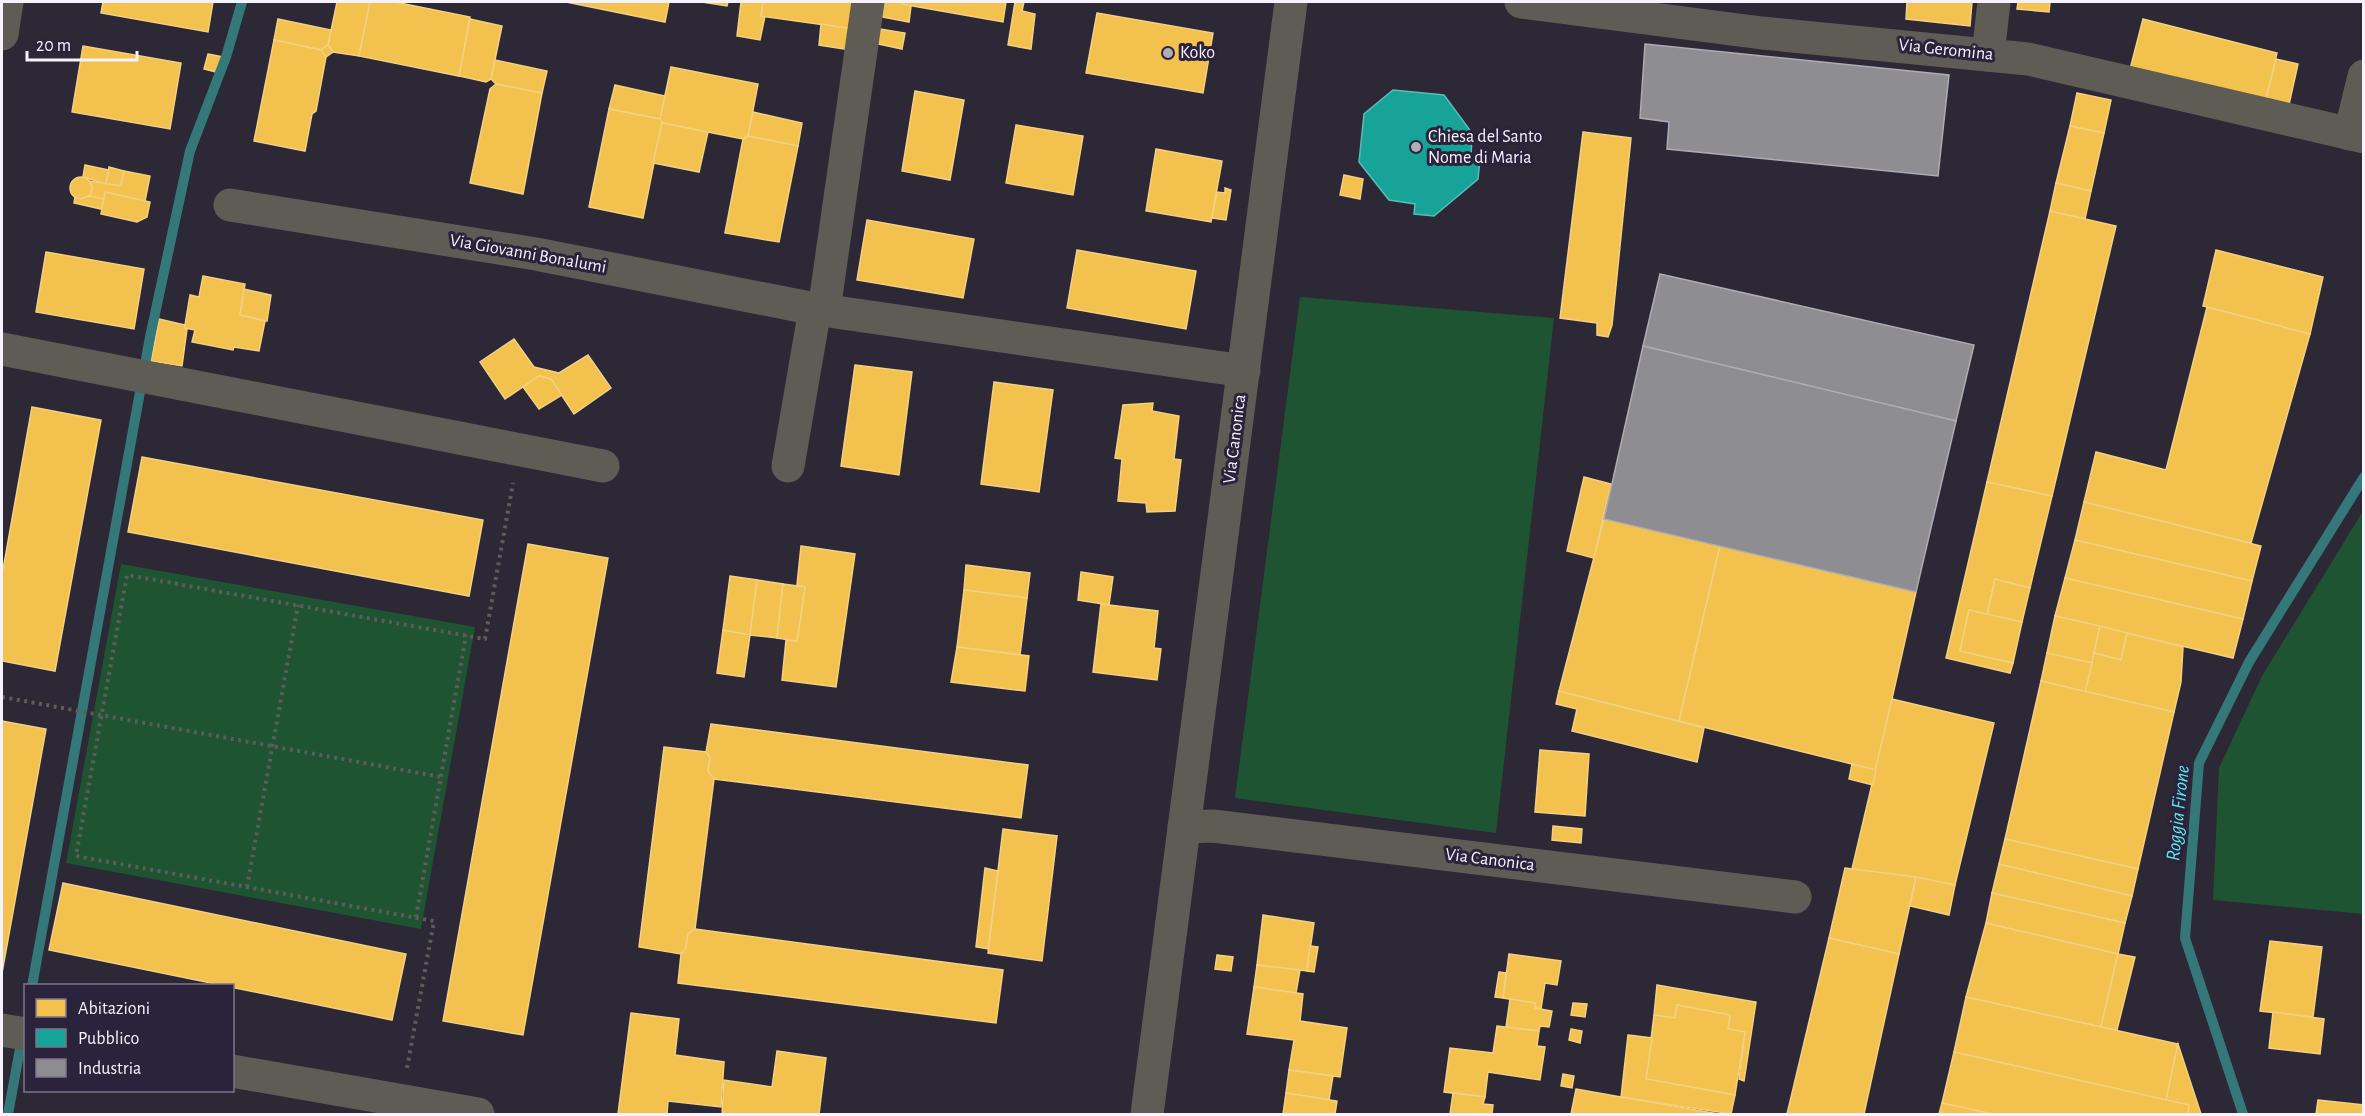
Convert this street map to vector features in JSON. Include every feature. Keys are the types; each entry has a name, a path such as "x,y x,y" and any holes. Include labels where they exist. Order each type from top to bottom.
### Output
{"street":[{"path":"2,34 7,2"},
{"path":"788,466 819,310 868,2"},
{"name":"Via Geromina","path":"1521,2 1762,33 2028,59 2357,135"},
{"path":"1989,55 1994,2"},
{"name":"Via Canonica","path":"1147,1114 1244,371 1298,3"},
{"path":"2357,135 2364,76"},
{"name":"Via Giovanni Bonalumi","path":"230,205 536,254 819,310"},
{"name":"Via Canonica","path":"819,310 1244,371"},
{"path":"2,349 603,466"},
{"name":"Via Canonica","path":"1185,827 1213,826 1795,897"},
{"path":"2,1030 24,1034"},
{"path":"234,1071 478,1114"}],"path":[{"path":"401,1101 434,921 76,856 101,715 127,575 485,639 520,449"},
{"path":"247,887 298,605"},
{"path":"416,917 466,635"},
{"path":"2,697 441,777"}],"green space":[{"path":"1300,297 1554,318 1496,833 1235,798"},
{"path":"2363,511 2363,914 2213,900 2219,768 2262,676"},
{"path":"121,564 475,627 421,929 66,863"}],"building: Abitazioni":[{"path":"103,2 213,2 208,32 101,13"},
{"path":"337,2 370,2 359,56 333,52 328,45"},
{"path":"370,2 395,2 470,17 459,76 359,56"},
{"path":"566,2 669,2 665,22"},
{"path":"702,2 728,2 727,6"},
{"path":"741,2 763,2 761,16 765,16 760,40 737,36"},
{"path":"763,2 856,2 853,29 761,16"},
{"path":"884,2 899,2 911,6 909,22 882,17"},
{"path":"902,2 1006,2 1003,22 902,4"},
{"path":"1015,2 1024,2 1022,11 1035,14 1031,49 1008,45"},
{"path":"1907,2 1972,2 1970,26 1906,19"},
{"path":"2018,2 2050,2 2049,12 2017,9"},
{"path":"1097,13 1213,33 1203,93 1086,73"},
{"path":"278,19 331,30 328,45 321,50 274,40"},
{"path":"470,19 502,26 491,79 486,82 459,76"},
{"path":"2143,19 2277,53 2263,112 2128,77"},
{"path":"821,24 853,29 850,50 819,45"},
{"path":"880,29 905,33 902,49 878,44"},
{"path":"274,40 321,50 326,57 316,111 312,114 305,151 254,141"},
{"path":"328,45 333,52 326,57 321,50"},
{"path":"83,46 181,63 170,129 72,112"},
{"path":"208,54 224,57 220,73 204,69"},
{"path":"2276,59 2298,64 2286,118 2263,112"},
{"path":"495,60 547,71 542,93 496,84 491,79"},
{"path":"671,67 758,84 748,136 743,139 662,123 660,119"},
{"path":"496,84 542,93 523,194 470,183 490,89"},
{"path":"615,85 665,96 660,119 609,109"},
{"path":"915,91 964,100 950,180 902,171"},
{"path":"2077,93 2111,100 2104,133 2070,126"},
{"path":"609,109 660,119 662,123 643,218 589,207"},
{"path":"753,112 802,123 798,146 748,136"},
{"path":"662,123 708,132 699,172 653,163"},
{"path":"1016,125 1083,136 1073,195 1006,183"},
{"path":"2070,126 2104,133 2091,191 2056,183"},
{"path":"1583,132 1631,138 1612,325 1608,337 1597,335 1597,323 1560,318"},
{"path":"748,136 798,146 779,242 725,233 743,139"},
{"path":"1156,149 1222,161 1211,222 1146,211"},
{"path":"85,165 109,170 106,184 83,177"},
{"path":"109,167 124,171 121,186 106,184"},
{"path":"124,171 150,176 145,201 105,192 104,199 89,196 92,186 89,181 121,186"},
{"path":"1344,175 1363,179 1360,199 1340,195"},
{"path":"81,177 89,180 92,188 89,196 81,199 73,196 70,188 73,180"},
{"path":"2056,183 2091,191 2085,219 2050,211"},
{"path":"1225,188 1231,190 1226,220 1212,218 1217,192 1225,193"},
{"path":"105,192 150,202 147,217 137,222 101,214"},
{"path":"89,196 104,199 101,209 74,203 75,197 81,199"},
{"path":"2050,211 2116,226 2052,496 1987,482"},
{"path":"867,220 974,239 963,298 857,280"},
{"path":"1077,250 1196,271 1186,329 1067,308"},
{"path":"2216,250 2323,277 2310,334 2203,306"},
{"path":"46,252 144,269 134,329 36,312"},
{"path":"203,276 245,284 240,315 265,321 259,351 234,347 233,350 192,342 195,330 184,328 190,295 199,297"},
{"path":"244,289 271,295 267,321 240,315"},
{"path":"2207,307 2310,334 2251,543 2084,502 2096,452 2166,470"},
{"path":"159,319 185,325 184,328 187,329 182,366 151,361"},
{"path":"514,339 534,367 559,373 588,355 611,388 574,414 551,379 539,376 505,399 480,362"},
{"path":"855,365 912,372 899,475 841,466"},
{"path":"539,376 551,379 562,395 539,409 523,387"},
{"path":"994,382 1053,390 1039,492 981,484"},
{"path":"1153,403 1152,411 1179,416 1174,459 1181,460 1175,511 1147,512 1146,503 1118,501 1122,459 1115,458 1123,405"},
{"path":"32,407 101,420 55,671 2,661 2,575"},
{"path":"142,457 483,520 469,596 128,532"},
{"path":"1584,477 1611,484 1594,558 1567,551"},
{"path":"1987,482 2052,496 2030,588 1995,579 1987,615 1969,610 1960,651 2013,663 2010,673 1946,658"},
{"path":"2084,502 2261,546 2252,581 2075,540"},
{"path":"1604,519 1720,546 1679,721 1559,691"},
{"path":"2075,540 2252,581 2243,619 2065,578"},
{"path":"528,544 608,558 523,1035 443,1021"},
{"path":"801,546 855,554 836,687 782,680 786,640 797,641 805,587 797,585"},
{"path":"1720,546 1916,592 1876,770 1679,721"},
{"path":"966,565 1030,573 1027,598 964,590"},
{"path":"1081,572 1113,577 1109,605 1078,600"},
{"path":"730,576 757,580 750,635 723,630"},
{"path":"2065,578 2243,619 2233,658 2055,616"},
{"path":"1995,579 2030,588 2022,622 1987,615"},
{"path":"757,580 783,584 777,638 750,635"},
{"path":"783,584 805,587 797,641 777,638"},
{"path":"964,590 1027,598 1020,655 957,647"},
{"path":"1101,604 1158,611 1154,648 1161,649 1157,680 1093,672"},
{"path":"1969,610 2022,622 2013,663 1960,651"},
{"path":"2055,616 2100,626 2092,663 2047,653"},
{"path":"2100,626 2127,633 2121,660 2094,653"},
{"path":"723,630 750,635 744,677 717,673"},
{"path":"2127,633 2183,647 2181,682 2174,712 2085,692 2094,653 2121,660"},
{"path":"957,647 1029,656 1025,691 951,682"},
{"path":"2047,653 2092,663 2085,692 2041,681"},
{"path":"2041,681 2174,712 2138,869 2005,839"},
{"path":"1559,691 1704,728 1697,762 1572,731 1577,709 1556,704"},
{"path":"1892,699 1994,723 1955,885 1852,869"},
{"path":"2,721 46,729 2,973"},
{"path":"711,724 1028,765 1021,818 714,779 708,771 710,758 706,752"},
{"path":"664,747 706,752 710,758 708,771 714,779 695,929 688,934 686,948 681,954 639,947"},
{"path":"1540,750 1589,754 1585,816 1535,812"},
{"path":"1852,764 1876,770 1873,785 1849,779"},
{"path":"1553,826 1582,829 1581,843 1552,840"},
{"path":"1003,829 1057,836 1042,961 988,953"},
{"path":"2005,839 2138,869 2132,896 1999,864"},
{"path":"1999,864 2132,896 2125,923 1992,893"},
{"path":"985,868 998,871 988,949 976,947"},
{"path":"1845,868 1916,877 1899,954 1829,938"},
{"path":"1916,877 1955,885 1949,915 1910,906"},
{"path":"63,883 406,954 392,1020 234,988 234,984 216,984 49,950"},
{"path":"1992,893 2125,923 2118,954 1986,923"},
{"path":"1263,915 1314,923 1307,971 1257,965"},
{"path":"1986,923 2118,954 2101,1027 1966,997"},
{"path":"695,929 1003,970 996,1023 678,983 681,954 686,948 688,934"},
{"path":"1829,938 1899,954 1864,1114 1787,1114"},
{"path":"2270,941 2322,947 2313,1017 2260,1011"},
{"path":"1310,946 1318,947 1314,972 1307,971"},
{"path":"1509,954 1561,961 1557,985 1545,983 1541,1009 1535,1008 1535,1003 1503,998"},
{"path":"2118,954 2135,957 2117,1030 2101,1027"},
{"path":"1217,955 1233,957 1231,971 1215,969"},
{"path":"1257,965 1300,970 1296,993 1254,987"},
{"path":"1499,972 1506,973 1503,998 1495,997"},
{"path":"1657,985 1756,1002 1744,1081 1739,1079 1745,1032 1728,1029 1730,1015 1677,1005 1675,1018 1654,1015"},
{"path":"1254,987 1303,994 1300,1021 1347,1028 1340,1077 1289,1070 1294,1040 1247,1034"},
{"path":"1966,997 2178,1044 2166,1100 1954,1052"},
{"path":"1510,999 1535,1003 1535,1008 1552,1011 1549,1027 1540,1026 1539,1031 1506,1027"},
{"path":"1573,1003 1587,1004 1585,1017 1571,1015"},
{"path":"1677,1005 1730,1015 1728,1029 1745,1032 1735,1095 1646,1079 1654,1015 1675,1018"},
{"path":"2273,1012 2324,1019 2320,1054 2269,1048"},
{"path":"631,1013 679,1019 675,1055 724,1062 721,1107 668,1101 667,1114 618,1114"},
{"path":"1497,1026 1539,1031 1537,1046 1545,1047 1540,1080 1488,1072 1485,1097 1444,1092 1450,1048 1493,1053"},
{"path":"1571,1029 1582,1031 1580,1043 1569,1040"},
{"path":"1628,1035 1652,1038 1646,1079 1735,1095 1731,1114 1621,1097"},
{"path":"2178,1044 2201,1114 2188,1114 2189,1105 2166,1100"},
{"path":"777,1051 826,1058 819,1114 722,1114 724,1080 772,1087"},
{"path":"1954,1052 2189,1105 2188,1114 1992,1114 1942,1103"},
{"path":"1289,1070 1333,1076 1329,1100 1286,1093"},
{"path":"1563,1074 1574,1076 1572,1088 1561,1086"},
{"path":"1576,1089 1621,1097 1719,1114 1571,1114"},
{"path":"1286,1093 1337,1101 1335,1114 1283,1114"},
{"path":"1453,1093 1485,1097 1483,1104 1493,1105 1492,1114 1450,1114"},
{"path":"2318,1100 2364,1105 2364,1114 2316,1114"},
{"path":"1942,1103 1992,1114 1939,1114"}],"building: Pubblico":[{"name":"Chiesa del Santo Nome di Maria","path":"1393,90 1444,95 1472,133 1471,159 1480,159 1478,179 1434,216 1414,214 1415,204 1389,200 1359,162 1364,114"}],"building: Industria":[{"path":"1645,44 1949,75 1938,176 1667,149 1669,122 1640,118"},
{"path":"1660,274 1974,345 1956,421 1643,346"},
{"path":"1643,346 1956,421 1916,592 1604,519"}],"waterway":[{"path":"32,984 150,337 190,151 226,57 242,2"},
{"name":"Roggia Firone","path":"2243,1114 2185,938 2199,763 2249,662 2364,477"},
{"path":"8,1114 22,1038"}],"place":[{"name":"Koko","path":"1168,53"},
{"name":"Chiesa del Santo Nome di Maria","path":"1416,147"}]}
